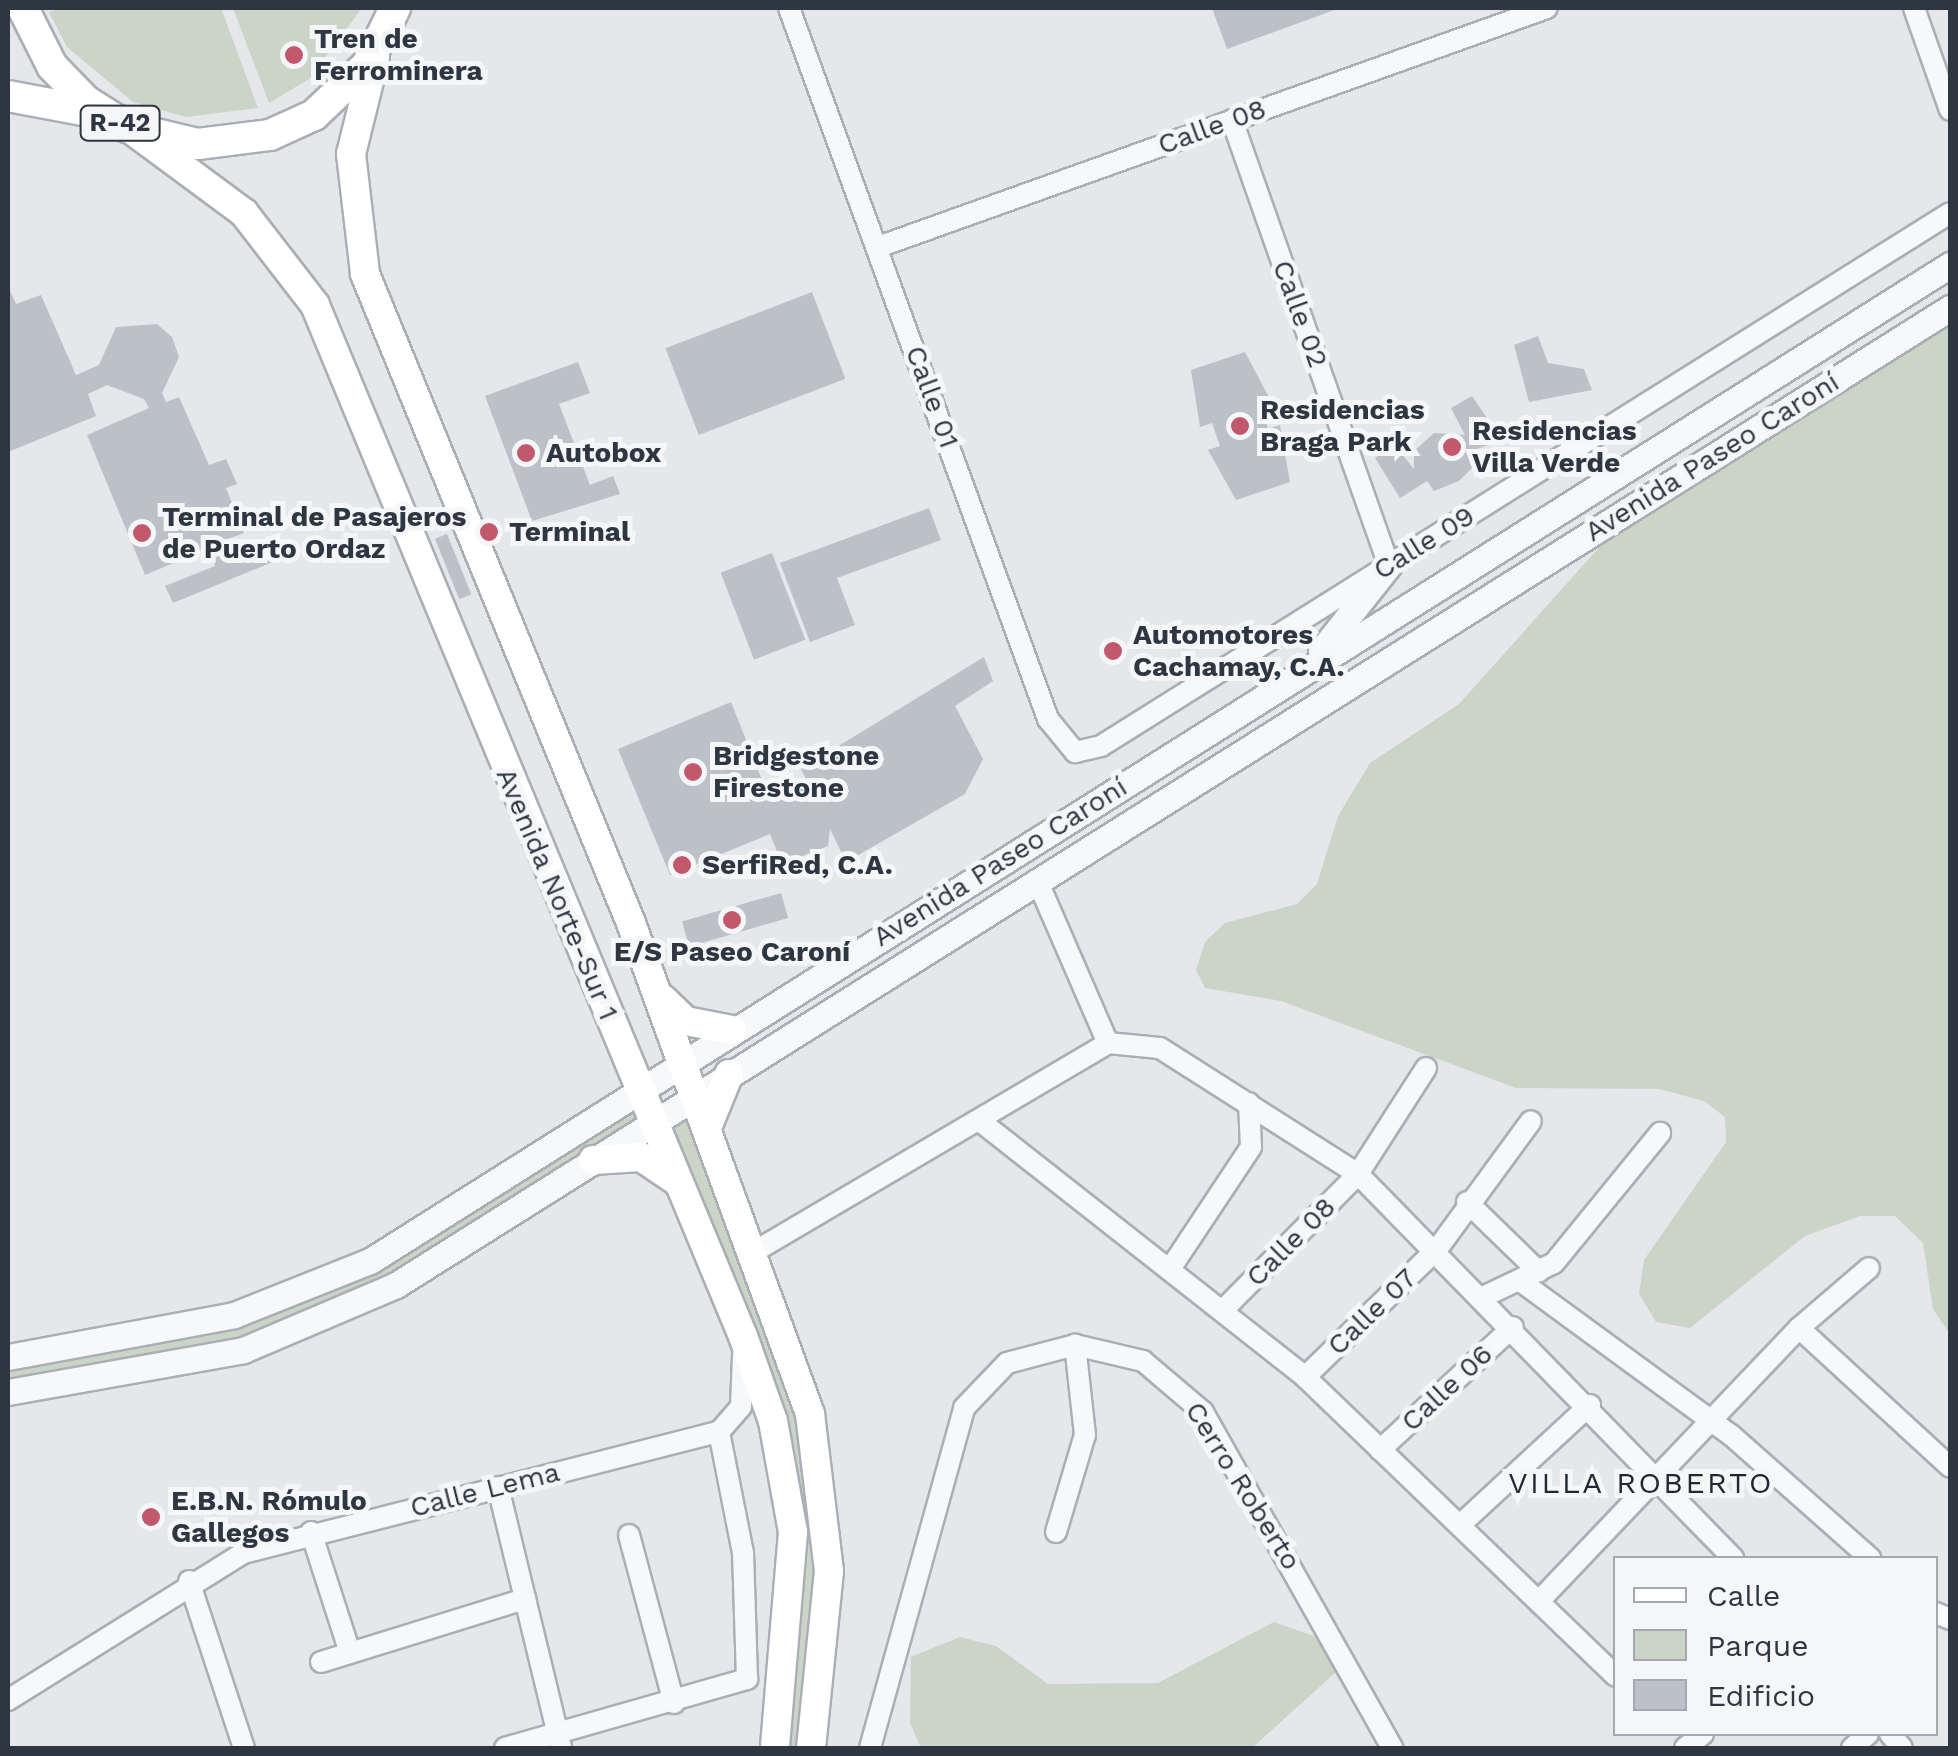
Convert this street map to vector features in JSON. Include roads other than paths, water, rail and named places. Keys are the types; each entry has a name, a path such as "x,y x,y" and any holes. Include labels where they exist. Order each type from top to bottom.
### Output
{"main road":[{"name":"R-42","path":"23,8 52,66 116,121"},
{"name":"R-42","path":"8,96 198,144 270,135 334,100 380,44 395,8"},
{"name":"Avenida Norte-Sur 1","path":"380,44 351,154 358,250 659,994 799,1376 826,1496 828,1606 811,1748"},
{"name":"Avenida Norte-Sur 1","path":"116,121 244,212 309,293 743,1336 773,1422 793,1532 775,1748"},
{"path":"659,994 686,1021 732,1030"},
{"path":"713,1149 710,1104 728,1074"},
{"path":"593,1160 641,1157 682,1186"}],"street":[{"name":"Calle 01","path":"790,8 1048,720 1066,748 1101,746"},
{"name":"Calle 08","path":"878,247 1547,8"},
{"path":"1914,8 1950,110"},
{"name":"Calle 02","path":"1232,120 1389,565"},
{"name":"Calle 09","path":"1101,746 1950,213"},
{"name":"Avenida Paseo Caroní","path":"8,1357 183,1328 317,1284 431,1226 639,1088 1950,266"},
{"name":"Avenida Paseo Caroní","path":"8,1392 193,1362 318,1322 396,1285 1950,308"},
{"path":"1302,672 1389,565"},
{"path":"1038,880 1108,1043"},
{"path":"752,1253 1108,1043 1160,1048 1358,1174 1485,1296 1730,1556"},
{"name":"Calle 08","path":"1224,1310 1358,1174 1426,1068"},
{"path":"1172,1266 1250,1147 1249,1103"},
{"name":"Calle 07","path":"1306,1376 1438,1248 1466,1202 1531,1120"},
{"path":"980,1121 1077,1191 1099,1210 1122,1239 1172,1266 1306,1376 1613,1672"},
{"path":"1485,1296 1531,1277 1660,1133"},
{"path":"1466,1202 1531,1277 1710,1419 1868,1556"},
{"path":"1541,1599 1661,1480 1710,1419 1799,1328 1869,1268"},
{"name":"Calle 06","path":"1380,1450 1514,1327"},
{"path":"1799,1328 1950,1467"},
{"path":"505,1748 559,1740 728,1690 747,1679 751,1623 719,1432 741,1407 743,1336"},
{"path":"1056,1532 1085,1435 1074,1345"},
{"name":"Cerro Roberto","path":"870,1748 964,1408 1007,1363 1074,1345 1143,1361 1203,1412 1392,1748"},
{"path":"1460,1525 1590,1405"},
{"name":"Calle Lema","path":"8,1700 189,1581 312,1532 719,1432"},
{"path":"498,1487 559,1740"},
{"path":"312,1532 350,1653"},
{"path":"629,1536 674,1703"},
{"path":"189,1581 237,1745"},
{"path":"321,1662 525,1599"}],"place":[{"name":"Tren de Ferrominera","path":"294,55"},
{"name":"Residencias Braga Park","path":"1240,426"},
{"name":"Residencias Villa Verde","path":"1452,447"},
{"name":"Autobox","path":"526,453"},
{"name":"Terminal","path":"489,532"},
{"name":"Terminal de Pasajeros de Puerto Ordaz","path":"142,533"},
{"name":"Automotores Cachamay, C.A.","path":"1113,651"},
{"name":"Bridgestone Firestone","path":"693,772"},
{"name":"SerfiRed, C.A.","path":"682,865"},
{"name":"E/S Paseo Caroní","path":"732,920"},
{"name":"E.B.N. Rómulo Gallegos","path":"151,1517"}],"district":[{"name":"VILLA ROBERTO","path":"1641,1483"}]}
